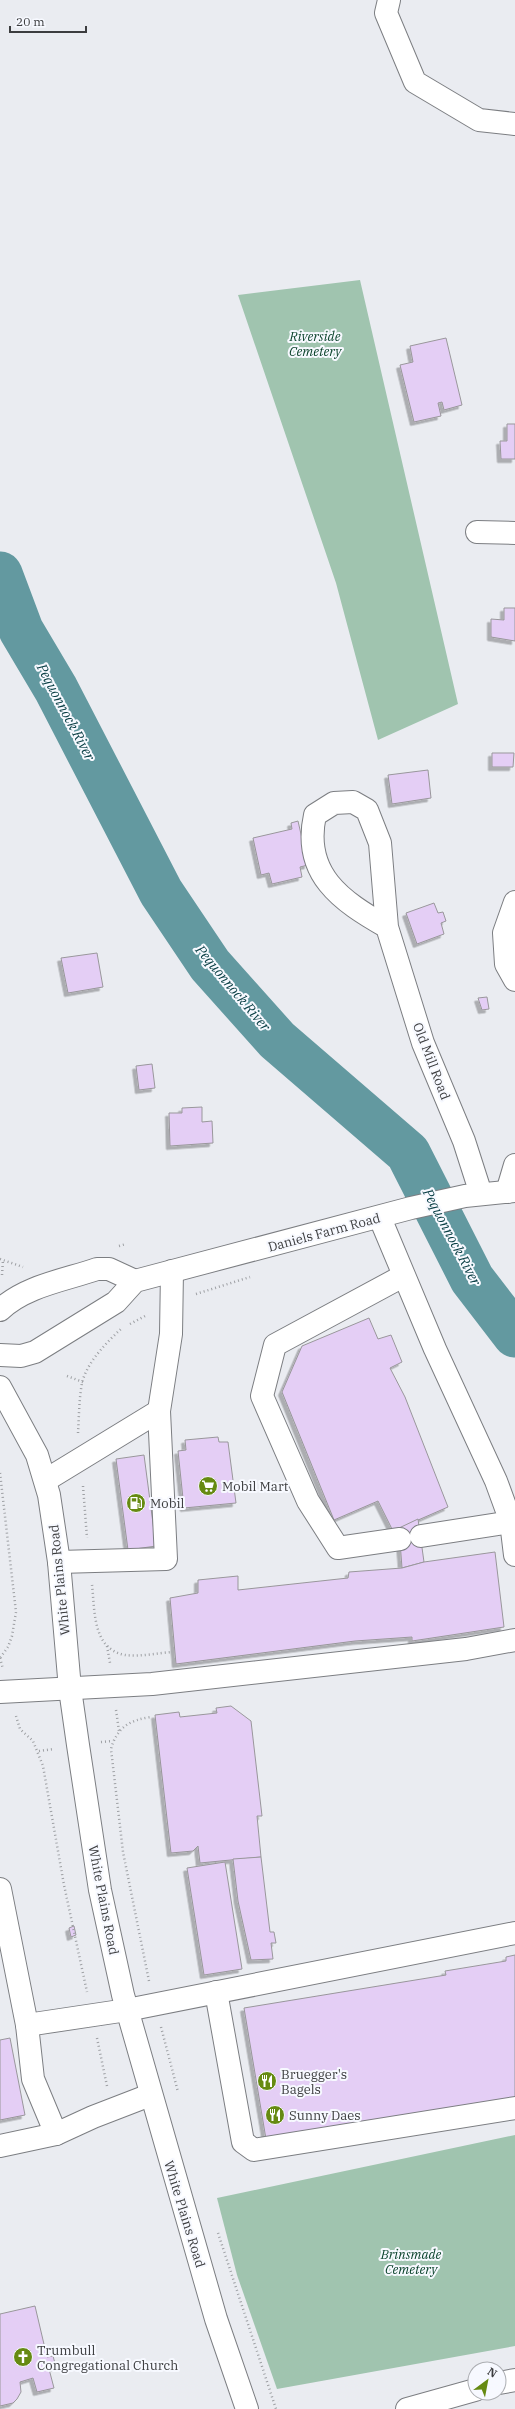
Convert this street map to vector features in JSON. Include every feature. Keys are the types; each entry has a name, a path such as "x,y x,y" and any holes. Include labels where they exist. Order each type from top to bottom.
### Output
{"main road":[{"path":"389,0 386,13 415,82 479,120 515,124"},
{"path":"476,532 515,532"},
{"name":"Old Mill Road","path":"387,927 353,908 331,887 316,864 311,845 315,815 334,803 353,802 367,810 380,843 387,927 423,1043 464,1141 473,1195"},
{"path":"515,902 504,933 506,964 515,980"},
{"path":"511,1191 515,1165"},
{"name":"Daniels Farm Road","path":"135,1280 380,1218 411,1208 473,1195 511,1191"},
{"path":"380,1218 403,1276 496,1481 511,1522 515,1556"},
{"path":"0,1310 8,1302 23,1293 97,1269 109,1269 135,1280 116,1302 35,1352 21,1356 0,1356"},
{"path":"59,1562 166,1559 159,1411 171,1334 172,1271"},
{"path":"400,1539 338,1548 308,1500 262,1396 275,1345 403,1276"},
{"name":"White Plains Road","path":"0,1387 30,1441 46,1480 59,1562 70,1689 100,1890 127,2010 150,2095 216,2319 247,2409"},
{"path":"46,1480 159,1411"},
{"path":"421,1536 511,1522"},
{"path":"0,1692 152,1684 466,1649 515,1640"},
{"path":"0,1889 27,2025 33,2079 56,2134"},
{"path":"27,2025 127,2010 515,1934"},
{"path":"216,1992 244,2142 254,2150 515,2108"},
{"path":"0,2146 56,2134 150,2095"},
{"path":"407,2409 449,2403 467,2394"}],"path":[{"path":"2,1275 3,1260"},
{"path":"66,1376 83,1382"},
{"path":"0,1473 16,1612 12,1636 8,1647 0,1658"},
{"path":"151,1717 138,1719 123,1726 113,1741 111,1754 128,1880 154,2004 180,2099"},
{"path":"20,1729 33,1741 43,1766 64,1885 112,2110"},
{"path":"217,2228 276,2409"}],"green space":[{"name":"Riverside Cemetery","path":"360,280 458,704 378,740 336,583 238,295"},
{"name":"Brinsmade Cemetery","path":"515,2135 515,2346 277,2389 237,2275 217,2198"}],"building":[{"path":"446,338 462,405 444,410 442,402 438,403 441,416 414,422 400,365 413,362 410,346"},
{"path":"507,424 515,424 515,459 501,459 500,441 507,441"},
{"path":"504,608 515,608 515,641 491,637 491,619 504,620"},
{"path":"492,753 514,753 513,767 492,767"},
{"path":"428,770 431,798 392,804 388,775"},
{"path":"298,821 308,865 300,867 302,877 272,884 269,873 261,875 253,838 292,829 291,823"},
{"path":"434,903 438,913 443,912 446,921 441,923 444,934 417,944 406,913"},
{"path":"97,953 103,987 68,993 61,958"},
{"path":"487,997 489,1009 482,1010 478,998"},
{"path":"152,1064 155,1088 139,1090 136,1066"},
{"path":"202,1107 202,1122 212,1121 213,1143 170,1146 169,1113 182,1113 182,1108"},
{"path":"369,1318 378,1339 391,1335 402,1362 390,1368 405,1397 448,1507 393,1531 378,1501 334,1520 282,1392 302,1346"},
{"name":"Mobil Mart","path":"218,1437 219,1442 228,1442 236,1503 184,1508 178,1451 186,1450 185,1440"},
{"name":"Mobil","path":"144,1455 156,1546 128,1550 116,1459"},
{"path":"418,1519 424,1562 402,1568 399,1528"},
{"path":"495,1552 504,1627 412,1641 412,1637 355,1641 176,1664 170,1598 198,1593 198,1580 238,1576 238,1590 348,1578 349,1572 402,1568 424,1562"},
{"path":"231,1706 251,1721 262,1816 257,1816 261,1857 200,1863 198,1846 193,1851 171,1853 155,1715 179,1712 180,1717 217,1713 216,1708"},
{"path":"261,1857 270,1932 274,1932 276,1943 271,1943 273,1959 251,1960 238,1901 233,1859"},
{"path":"225,1862 242,1969 204,1975 187,1868"},
{"path":"74,1926 76,1935 71,1937 69,1928"},
{"path":"515,1955 515,2098 267,2145 244,2008 446,1975 445,1971 506,1961 506,1957"},
{"path":"10,2038 25,2115 0,2120 0,2040"},
{"name":"Trumbull Congregational Church","path":"35,2306 47,2357 53,2356 56,2367 49,2369 54,2388 37,2392 33,2378 20,2382 21,2392 17,2399 13,2403 0,2406 0,2314"}],"waterway":[{"name":"Pequonnock River","path":"0,574 21,630 56,689 161,892 210,965 277,1040 408,1153 472,1279 515,1335"}],"place":[{"name":"Mobil Mart","path":"208,1486"},
{"name":"Mobil","path":"136,1503"},
{"name":"Bruegger's Bagels","path":"267,2081"},
{"name":"Sunny Daes","path":"275,2115"},
{"name":"Trumbull Congregational Church","path":"23,2357"}]}
